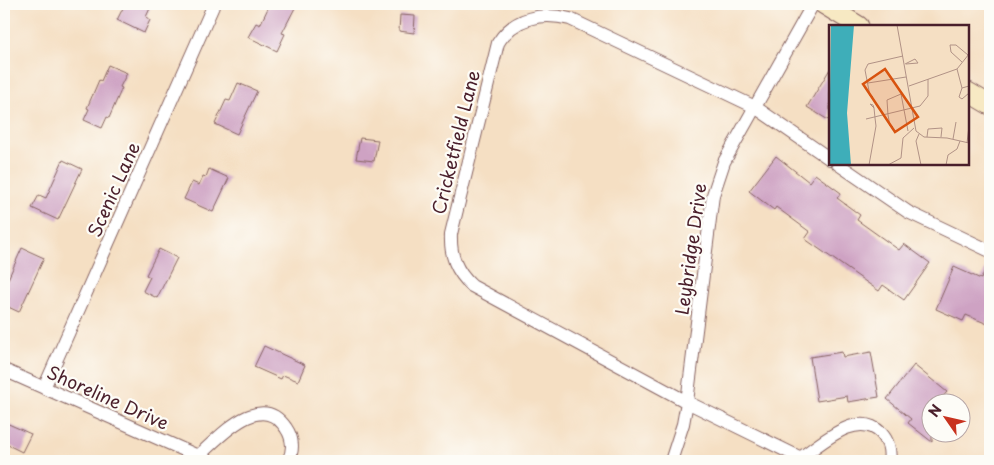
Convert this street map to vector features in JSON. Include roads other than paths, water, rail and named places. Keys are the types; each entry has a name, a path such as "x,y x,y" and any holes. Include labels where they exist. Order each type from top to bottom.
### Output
{"main road":[{"path":"823,4 857,25"},
{"path":"969,93 990,105"}],"street":[{"name":"Scenic Lane","path":"44,388 214,4"},
{"name":"Leybridge Drive","path":"671,461 683,424 687,402 713,195 724,162 813,4"},
{"name":"Cricketfield Lane","path":"804,460 687,402 472,286 459,272 454,263 450,244 452,224 498,43 504,34 517,24 545,15 570,19 755,107 829,157"},
{"path":"839,165 908,212 990,251"},
{"name":"Shoreline Drive","path":"4,370 203,459 238,421 247,416 268,415 278,419 286,427 290,436 292,447 288,461"},
{"path":"804,460 844,428 862,424 872,426 886,438 889,448 888,461"}]}
